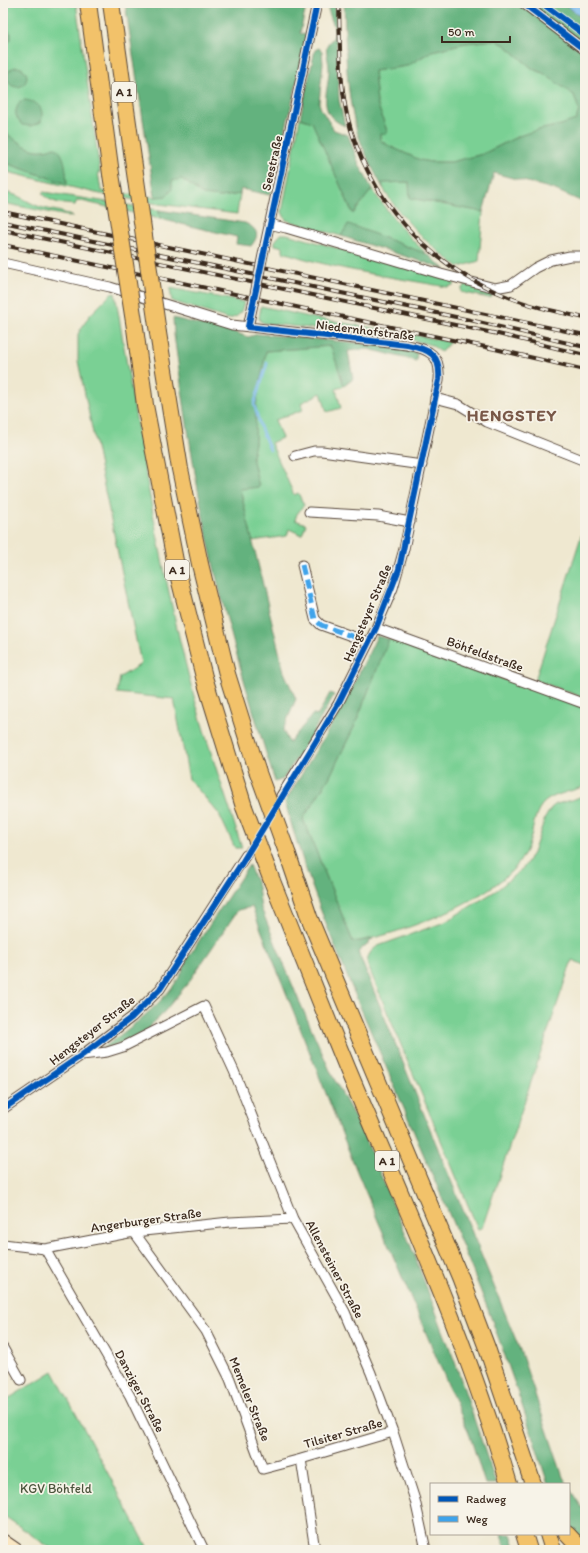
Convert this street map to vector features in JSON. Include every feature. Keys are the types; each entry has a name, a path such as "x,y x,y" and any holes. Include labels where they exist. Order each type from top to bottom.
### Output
{"highway":[{"name":"A 1","path":"88,3 111,174 135,328 145,405 176,566 204,677 244,806 272,881 346,1065 415,1226 461,1344 497,1444 509,1483"},
{"name":"A 1","path":"111,3 158,332 180,469 200,564 227,674 257,770 309,917 460,1277 515,1427 533,1483"},
{"path":"515,1427 541,1483"},
{"path":"524,1535 528,1550"},
{"path":"548,1535 552,1550"},
{"path":"568,1535 582,1550"}],"main road":[{"path":"3,1541 16,1550"}],"street":[{"name":"Seestraße","path":"248,327 317,3"},
{"path":"524,3 585,50"},
{"path":"269,224 441,274 495,288 511,285 535,268 551,260 570,256 585,256"},
{"name":"Niedernhofstraße","path":"3,264 104,285 218,321 248,327 407,344 422,348 432,353 438,362 440,370 435,398"},
{"path":"435,398 458,404 487,422 585,461"},
{"name":"Hengsteyer Straße","path":"281,796 338,704 376,628 399,569 435,398"},
{"path":"295,456 314,451 322,451 422,465"},
{"path":"309,512 378,516 410,522"},
{"name":"Hengsteyer Straße","path":"302,565 315,618 321,625 368,642"},
{"name":"Böhfeldstraße","path":"376,628 585,704"},
{"name":"Hengsteyer Straße","path":"3,1109 82,1055 132,1017 160,989 246,854"},
{"name":"Allensteiner Straße","path":"82,1055 107,1052 123,1047 204,1006 234,1071 293,1219 345,1312 371,1373 393,1432 415,1500 426,1550"},
{"name":"Angerburger Straße","path":"3,1244 45,1249 134,1232 230,1222 293,1219"},
{"name":"Memeler Straße","path":"134,1232 206,1331 230,1379 263,1469 301,1459"},
{"name":"Danziger Straße","path":"45,1249 130,1396 204,1550"},
{"path":"3,1348 21,1380"},
{"name":"Tilsiter Straße","path":"301,1459 393,1432"},
{"path":"301,1459 315,1550"}],"green space":[{"path":"3,3 76,3 100,172 98,172 101,191 155,197 167,196 172,180 182,179 203,195 221,197 240,194 237,214 159,204 100,194 3,171 3,162 67,184 54,147 35,150 29,148 7,134 3,106 3,47 11,33 3,26"},
{"path":"125,3 307,3 300,33 308,35 270,195 241,189 240,194 221,197 203,195 182,179 172,181 172,189 167,196 155,197"},
{"path":"328,3 335,3 339,100 345,126 336,121 330,115 326,102 329,68 327,46 333,38 335,32"},
{"path":"344,3 563,3 585,20 585,203 553,189 494,173 483,212 410,198 409,182 382,183 383,188 363,147 353,116 348,84","holes":["495,40 505,45 533,69 543,73 574,95 579,110 576,120 519,136 483,154 451,162 430,162 420,160 389,146 380,140 380,134 386,134 387,131 377,103 374,71 407,66 432,51 465,43"]},
{"path":"3,26 11,33 11,40 3,47"},
{"path":"495,40 505,45 533,69 543,73 574,95 579,110 576,120 519,136 483,154 451,162 430,162 420,160 389,146 380,140 380,134 387,131 377,103 374,71 407,66 432,51 465,43"},
{"path":"319,48 322,51 323,63 319,103 321,109 334,130 348,135 359,164 372,189 353,214 312,122 300,118 315,50"},
{"path":"17,67 24,70 27,77 24,84 17,87 10,84 7,77 10,70"},
{"path":"25,100 34,102 39,106 42,113 41,122 31,126 22,125 16,116 16,111 20,101"},
{"path":"3,106 7,134 29,148 41,150 54,147 61,153 65,163 67,184 3,162"},
{"path":"300,118 312,121 353,214 372,189 397,223 427,254 349,225 341,236 286,220 282,212"},
{"path":"409,182 410,198 483,212 479,261 459,267 431,245 399,212 387,195 382,183"},
{"path":"3,192 16,195 39,207 63,212 72,217 3,203"},
{"path":"42,193 159,210 160,219 77,200 75,205 61,203 49,199"},
{"path":"159,210 245,223 255,230 256,239 251,246 236,244 237,237 160,219"},
{"path":"348,224 427,254 445,269 341,236"},
{"path":"281,234 287,234 454,281 454,285 447,287 323,264 283,252 283,247 275,245 275,241"},
{"path":"466,285 492,292 492,297 489,298 461,292 462,288"},
{"path":"170,288 244,302 238,316 228,319 172,301"},
{"path":"115,293 150,498 182,650 206,737 242,848 235,848 219,814 189,779 174,699 117,693 120,677 141,664 78,361 78,334 89,316 111,294"},
{"path":"261,306 314,318 450,342 441,352 431,345 409,339 264,323 260,321 259,318"},
{"path":"173,318 206,326 208,323 248,337 258,334 381,345 417,353 416,361 368,349 348,351 353,379 344,386 331,346 266,351 256,405 255,443 252,457 259,487 240,489 284,672 296,699 283,730 289,743 313,714 318,715 330,693 334,695 308,741 283,779 275,782 235,648 208,538 196,480 174,335"},
{"path":"331,346 344,386 336,389 341,408 327,412 321,393 301,403 303,410 275,420 282,438 271,443 294,495 298,493 304,505 297,514 295,520 306,524 302,535 289,529 287,536 252,541 240,489 259,487 252,457 255,443 256,405 266,351"},
{"path":"585,524 585,698 535,680"},
{"path":"377,636 389,639 354,727 329,778 303,819 353,942 373,939 358,952 520,1350 563,1477 566,1483 548,1483 519,1395 487,1307 327,927 285,802 344,704"},
{"path":"389,639 585,708 585,786 554,796 542,805 535,819 528,846 520,861 505,877 487,891 442,914 417,924 372,938 353,942 303,819 329,778 354,727"},
{"path":"585,795 585,965 572,960 482,1228 478,1229 368,966 368,956 373,949 378,946 445,922 497,890 524,867 533,853 545,818 551,808 556,804"},
{"path":"249,865 258,887 261,908 297,996 331,1073 363,1133 410,1244 455,1362 496,1483 485,1483 470,1436 358,1174 252,907 238,910 188,983 159,1018 150,1025 151,1029 125,1042 100,1050 151,1010 163,998 174,985 182,972 187,959"},
{"name":"KGV Böhfeld","path":"53,1371 149,1550 53,1550 3,1515 3,1402"},
{"path":"570,1490 585,1512 585,1547 570,1529"},
{"path":"501,1535 511,1535 516,1550 506,1550"}],"water":[{"path":"563,3 585,3 585,20"}],"waterway":[{"path":"267,362 254,404 261,429 270,450"}],"tunnel":[{"path":"246,855 281,796"}],"railway":[{"path":"339,3 341,73 347,115 356,145 369,174 386,201 405,225 427,247 451,266 478,283 506,296 526,303 585,318"},
{"path":"3,212 585,335"},
{"path":"3,222 470,320 585,347"},
{"path":"3,230 498,334 585,355"},
{"path":"3,245 495,349 585,370"}],"marked path":[{"path":"302,565 315,619 321,625 368,642"}],"cycle path":[{"path":"3,1109 82,1055 132,1017 160,989 240,866 338,704 376,628 399,569 439,380 439,371 436,359 428,351 407,345 248,327 317,3"},
{"path":"523,3 585,50"},
{"path":"542,3 585,35"}],"district":[{"name":"HENGSTEY","path":"512,415"}]}
